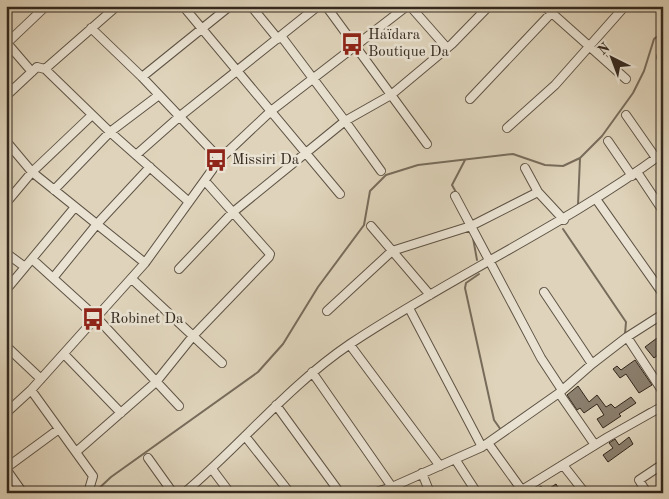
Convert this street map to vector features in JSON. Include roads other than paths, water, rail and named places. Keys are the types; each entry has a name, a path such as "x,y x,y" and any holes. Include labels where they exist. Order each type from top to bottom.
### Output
{"street":[{"path":"32,72 6,43 46,6"},
{"path":"45,69 116,6"},
{"path":"183,6 340,194"},
{"path":"142,78 230,6"},
{"path":"251,6 313,79 380,171"},
{"path":"136,156 179,117 238,72 318,6"},
{"path":"326,6 427,144"},
{"path":"6,412 31,390 145,263 220,159 271,112 408,6 447,48"},
{"path":"179,269 232,213 345,121 391,95 447,48 489,6"},
{"path":"544,6 626,79"},
{"path":"470,99 558,6"},
{"path":"507,128 555,85 625,6"},
{"path":"92,28 220,159"},
{"path":"6,96 37,67 45,69 110,132 189,202"},
{"path":"54,190 110,132 159,95"},
{"path":"6,203 32,172 92,114"},
{"path":"184,493 212,469 312,372 350,345 489,260 564,220 635,174 659,156 626,115"},
{"path":"6,141 32,172 145,263"},
{"path":"608,142 663,211"},
{"path":"53,278 97,224 150,168"},
{"path":"526,168 538,192 564,220"},
{"path":"76,452 156,382 192,336 270,256 205,181"},
{"path":"327,311 392,252 471,226 538,192"},
{"path":"455,196 541,358 594,445"},
{"path":"596,199 663,294"},
{"path":"6,290 75,207"},
{"path":"371,226 430,295"},
{"path":"6,253 25,267"},
{"path":"32,259 97,318 179,406"},
{"path":"132,278 222,363"},
{"path":"544,292 592,364"},
{"path":"409,308 485,445 523,491 594,445 663,406"},
{"path":"373,493 392,487 485,445 560,391 627,337 663,314"},
{"path":"627,337 663,392"},
{"path":"350,345 440,466"},
{"path":"6,346 41,379"},
{"path":"64,354 121,413"},
{"path":"312,372 392,487"},
{"path":"31,390 93,476 88,493"},
{"path":"276,405 340,493"},
{"path":"23,493 6,468 59,429"},
{"path":"245,436 290,493"},
{"path":"148,458 173,493"},
{"path":"455,459 477,493"},
{"path":"563,465 585,493"},
{"path":"647,493 639,480 663,465"},
{"path":"212,469 230,493"},
{"path":"422,474 430,493"}],"waterway":[{"path":"94,493 111,477 258,372 283,344 318,287 364,225 370,191 386,175 418,165 513,154 545,165 563,166 580,158 602,136 633,93 644,71 654,39 663,32"},
{"path":"578,205 580,158"},
{"path":"457,194 452,185 465,160"},
{"path":"563,229 626,322 625,334"},
{"path":"473,238 477,260"},
{"path":"479,274 466,283 465,288 494,420 501,430"},
{"path":"632,419 649,409"}],"place":[{"name":"Haïdara Boutique Da","path":"352,44"},
{"name":"Missiri Da","path":"216,160"},
{"name":"Robinet Da","path":"93,319"}]}
